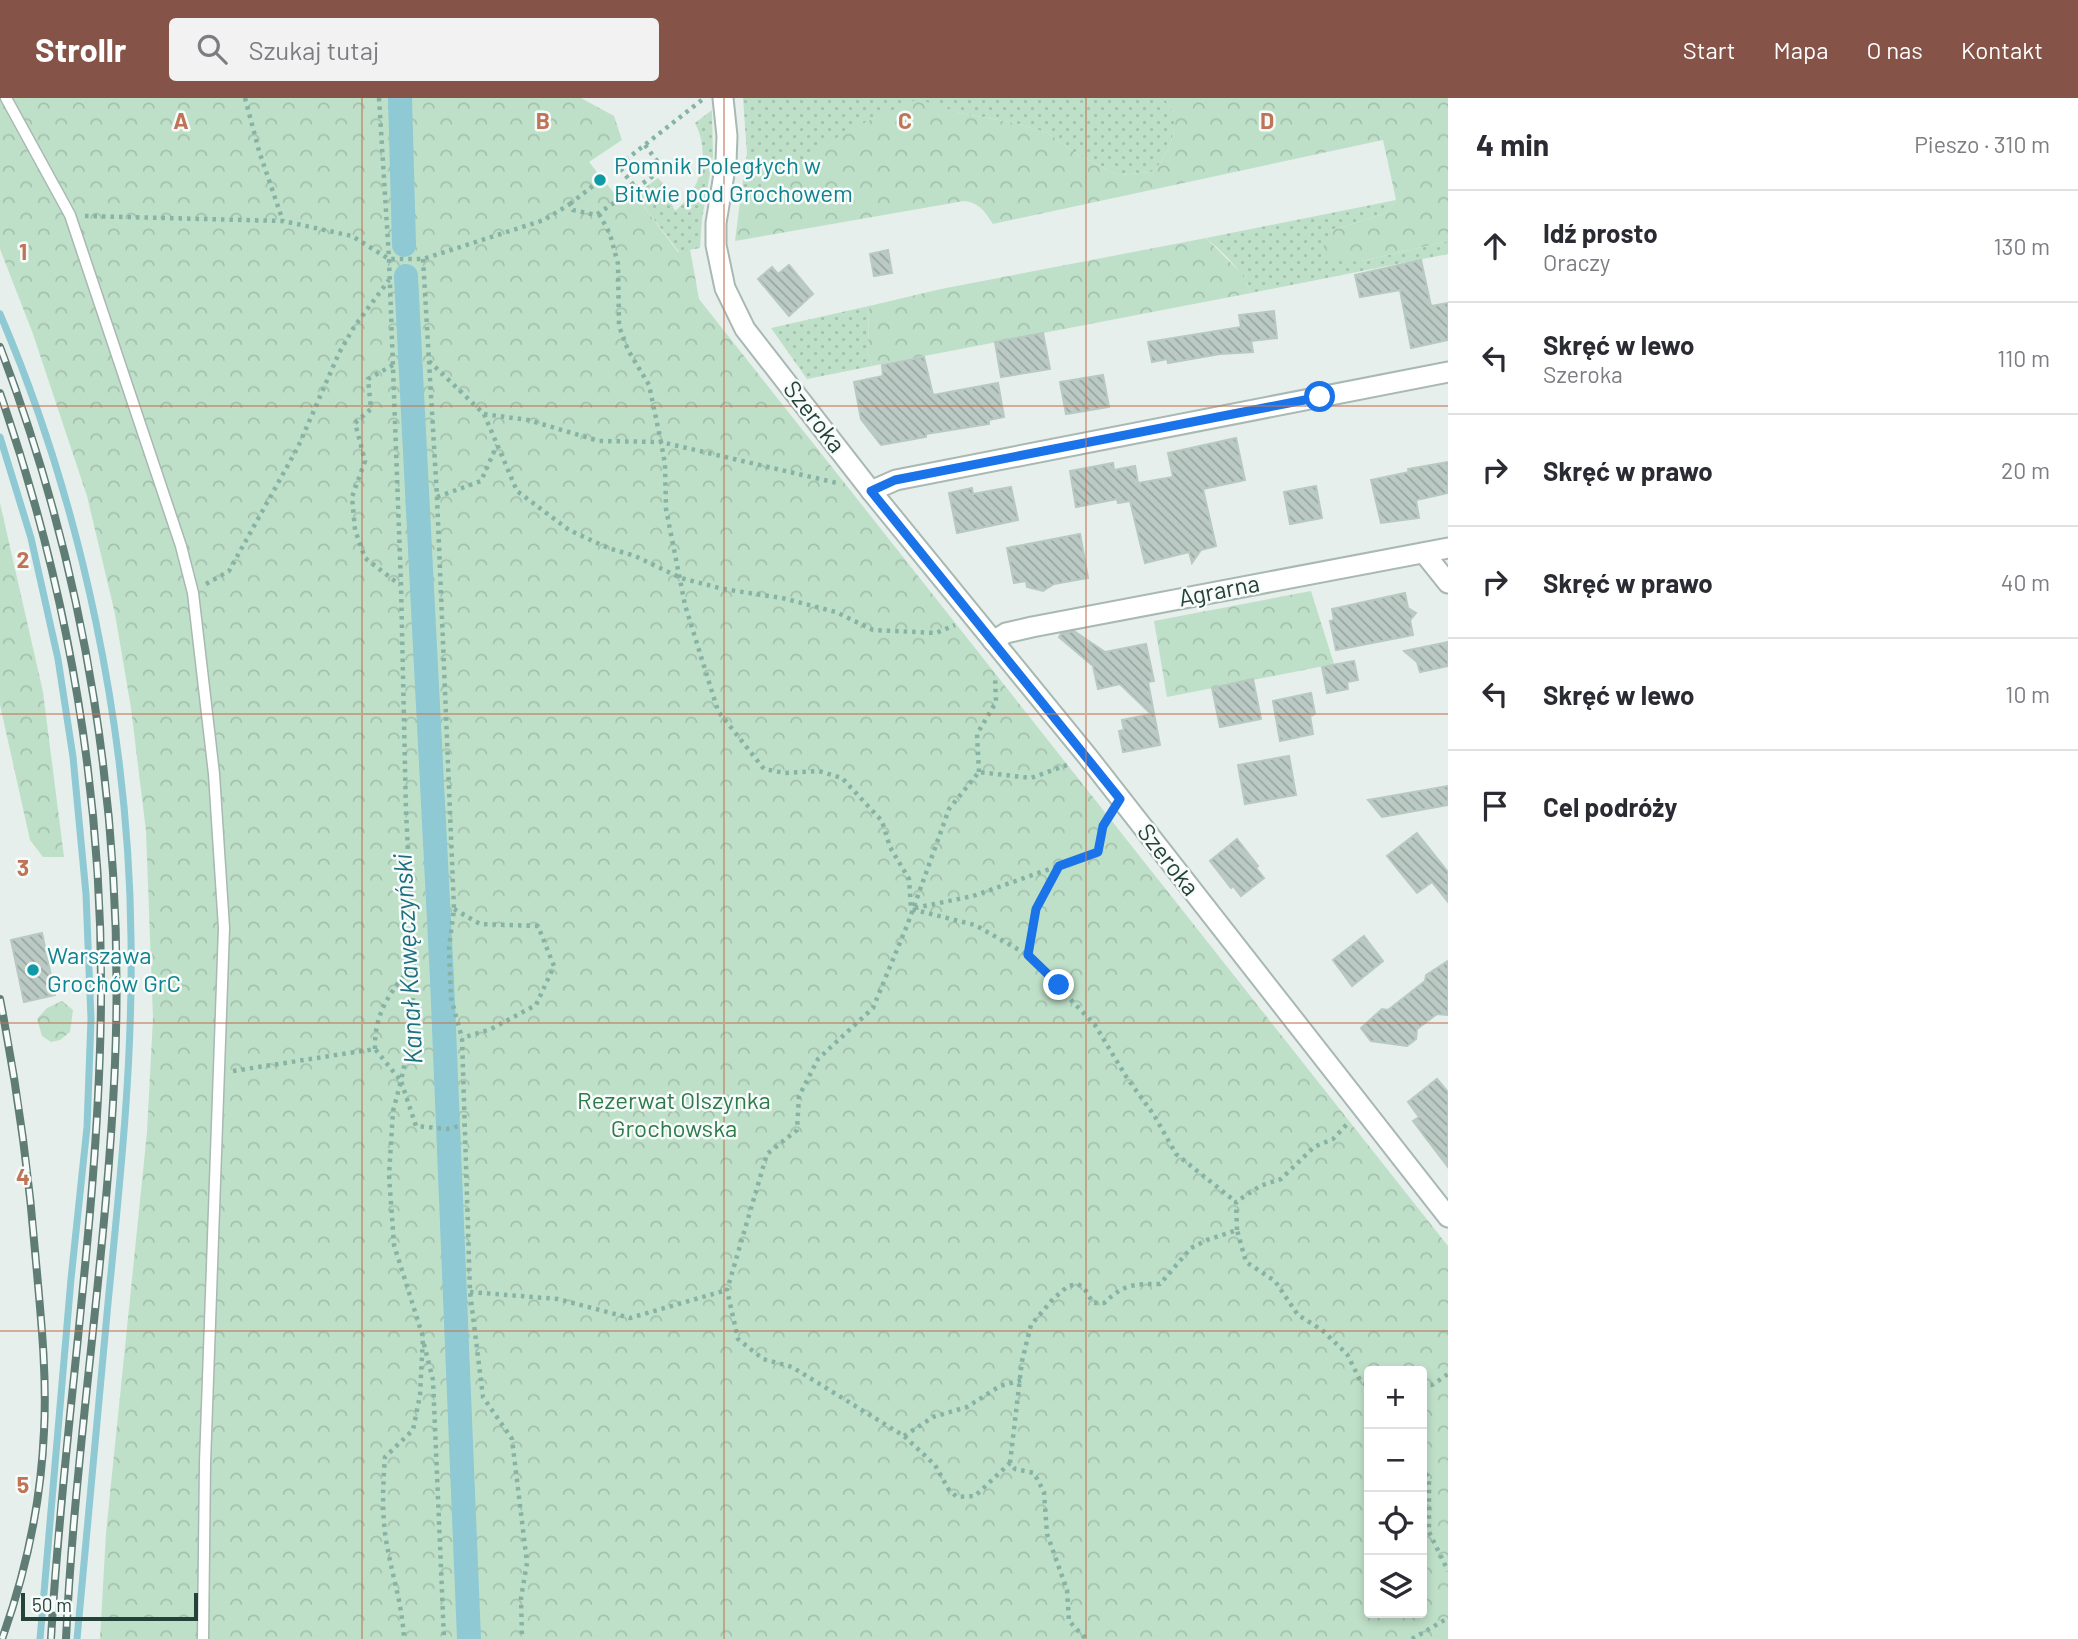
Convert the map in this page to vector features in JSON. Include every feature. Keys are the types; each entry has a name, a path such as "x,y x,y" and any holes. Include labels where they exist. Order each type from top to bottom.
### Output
{"street":[{"name":"Szeroka","path":"723,98 727,136 726,162 715,232 729,300 746,329 871,491 1088,757 1448,1217"},
{"path":"871,491 895,480 1448,372"},
{"name":"Agrarna","path":"993,641 1006,633 1032,627 1448,548"},
{"path":"1424,553 1448,583"}],"lane":[{"path":"6,98 70,215 181,546 193,593 214,774 225,928 206,1449 203,1639"}],"path":[{"path":"245,98 259,151 283,221"},
{"path":"379,98 389,259 406,812 414,962 412,1028 393,1111 389,1175 394,1245 423,1337 433,1380 444,1639"},
{"path":"636,188 618,166 704,98"},
{"path":"569,204 573,210 599,214 663,169 645,145"},
{"path":"70,215 283,221 352,236 389,259 423,259 544,220 594,185"},
{"path":"599,214 610,234 618,264 620,326 628,350 649,384 665,464 666,509 685,605 718,711 764,769 785,773 819,771 842,778 882,821 890,847 909,879 911,909"},
{"path":"423,259 437,497 454,909 449,948 451,998 462,1038 470,1292 483,1397 512,1439 527,1563 521,1598 522,1639"},
{"path":"193,593 229,571 298,447 339,354 354,327 389,279"},
{"path":"429,361 484,414 517,491 569,530 608,548 635,556 681,578 825,609 873,630 936,633 958,623"},
{"path":"393,365 368,379 371,409 355,423 365,461 352,497 355,530 365,558 401,585"},
{"path":"484,414 528,420 599,441 661,442 871,491"},
{"path":"437,497 481,481 497,445"},
{"path":"993,641 996,702 977,734 979,772 949,809 873,1009 818,1059 799,1096 797,1130 767,1154 727,1290 738,1339 763,1359 793,1367 904,1436 935,1465 949,1490 957,1497 975,1496 1010,1462 1023,1362 1031,1325 1053,1299 1068,1286 1078,1284 1093,1303 1104,1303 1119,1288 1137,1284 1160,1284 1191,1248 1237,1230"},
{"path":"979,772 1031,778 1088,757"},
{"path":"911,909 973,896 1098,852 1103,826 1120,799"},
{"path":"1028,955 1036,909 1059,866"},
{"path":"454,909 480,923 538,926 554,966 536,1005 491,1029 462,1038"},
{"path":"911,909 975,925 1028,955 1095,1025 1127,1078 1154,1115 1176,1154 1236,1202 1237,1230 1246,1262 1275,1281 1298,1315 1322,1330 1347,1354 1364,1383"},
{"path":"414,962 391,990 374,1028 375,1049 401,1081 416,1126 447,1129 463,1125"},
{"path":"219,1073 375,1049"},
{"path":"1236,1202 1260,1186 1281,1179 1314,1147 1333,1139 1361,1108"},
{"path":"470,1292 558,1299 630,1318 727,1290"},
{"path":"404,1639 402,1612 385,1536 382,1499 385,1457 413,1430 420,1395 423,1337"},
{"path":"1427,1385 1432,1385 1448,1374"},
{"path":"904,1436 933,1417 967,1407 1000,1386 1022,1380"},
{"path":"1010,1462 1016,1469 1034,1473 1044,1492 1047,1534 1067,1590 1069,1621 1086,1639"},
{"path":"1427,1476 1429,1532 1448,1571"},
{"path":"1412,1639 1448,1618"}],"green space":[{"name":"Rezerwat Olszynka Grochowska","path":"0,98 581,98 614,116 622,140 589,162 622,203 635,195 678,252 690,249 699,299 1448,1246 1448,1639 100,1639 106,1533 147,1132 153,1018 146,831 131,708 115,614 87,496 33,334 0,249"},
{"path":"743,98 1164,98 1174,112 1174,131 1169,149 1156,169 1151,172 1119,175 1078,155 1048,133 1014,123 960,113 918,100 870,120 780,173 768,188 741,194 747,154"},
{"path":"1164,98 1448,98 1448,241 1362,261 1347,262 1328,256 1323,248 1330,231 1383,214 1396,200 1383,140 993,224 978,206 964,201 735,241 741,194 768,188 780,173 836,138 918,99 960,113 1014,123 1048,133 1078,155 1119,175 1151,172 1169,149 1174,131 1174,112"},
{"path":"712,110 713,156 700,248 679,252 635,195 658,178 663,183 675,211 684,202 697,182 703,159 700,135 695,123"},
{"path":"1396,200 1383,214 1330,231 1362,261 1448,241 1448,254 1251,293 1232,263 1206,238"},
{"path":"1206,238 1242,274 1251,293 872,366 868,353 869,306 941,289"},
{"path":"869,306 868,353 872,366 807,379 771,328"},
{"path":"0,503 43,692 64,857 43,857 30,840 0,705"},
{"path":"1311,591 1334,664 1167,697 1154,621"},
{"path":"62,1001 73,1010 70,1032 60,1040 51,1042 42,1036 37,1019 47,1008"}],"building":[{"path":"888,250 892,273 874,276 870,254"},
{"path":"1421,260 1431,306 1448,303 1448,340 1411,348 1400,290 1360,297 1355,275"},
{"path":"789,265 813,294 789,316 758,279 772,267 778,274"},
{"path":"1274,311 1277,338 1251,341 1253,352 1220,354 1168,363 1167,359 1152,362 1148,342 1241,327 1239,315"},
{"path":"1043,333 1050,369 1001,377 995,342"},
{"path":"924,357 933,395 998,383 1004,417 989,420 989,424 926,434 926,437 881,445 861,419 854,382 883,376 882,365"},
{"path":"1103,375 1109,407 1066,414 1060,382"},
{"path":"1236,438 1245,480 1203,489 1216,546 1201,550 1192,563 1189,552 1145,563 1130,501 1118,503 1117,499 1076,507 1070,471 1113,463 1114,470 1135,466 1138,483 1173,477 1168,453"},
{"path":"1448,462 1448,493 1416,500 1419,518 1381,523 1371,480 1409,472 1408,469"},
{"path":"1316,486 1322,518 1290,524 1284,492"},
{"path":"1011,487 1018,520 957,533 949,493 972,488 973,494"},
{"path":"1080,534 1088,578 1054,584 1043,591 1027,587 1026,581 1014,583 1007,548"},
{"path":"1405,593 1408,608 1416,613 1410,620 1413,635 1336,650 1330,621 1334,620 1332,609"},
{"path":"1074,631 1105,652 1146,644 1154,681 1148,682 1160,745 1123,752 1119,731 1124,730 1122,720 1151,714 1120,684 1098,689 1093,666 1059,637"},
{"path":"1448,642 1448,666 1420,672 1417,662 1404,651"},
{"path":"1354,661 1358,680 1347,682 1348,689 1327,693 1322,667"},
{"path":"1253,679 1261,719 1220,727 1212,688"},
{"path":"1311,693 1315,714 1310,716 1313,734 1280,741 1273,701"},
{"path":"1289,756 1296,795 1245,804 1238,765"},
{"path":"1448,786 1448,805 1382,817 1368,800"},
{"path":"1417,833 1448,872 1448,902 1432,882 1417,893 1387,856"},
{"path":"1237,839 1264,878 1241,896 1233,886 1231,888 1210,861"},
{"name":"Warszawa Grochów GrC","path":"42,933 55,995 24,1002 11,940"},
{"path":"1364,936 1383,961 1352,986 1333,960"},
{"path":"1448,961 1448,1015 1437,1014 1417,1029 1416,1039 1407,1046 1371,1041 1361,1028 1382,1009 1388,1010 1425,981 1426,975"},
{"path":"1437,1079 1448,1092 1448,1167 1413,1121 1419,1117 1408,1102"}],"waterway":[{"name":"Kanał Kawęczyński","path":"400,98 404,245"},
{"name":"Kanał Kawęczyński","path":"406,276 442,979 469,1639"},
{"path":"0,314 55,463 96,620 121,780 128,860 131,939 128,1076 77,1639"},
{"path":"0,437 31,538 58,659 73,757 86,894 91,1019 87,1127 40,1639"}],"railway":[{"path":"0,347 30,433 56,521 77,609 94,699 106,789 113,880 116,972 111,1135 76,1495 66,1639"},
{"path":"0,393 45,542 77,693 96,847 100,924 99,1082 94,1161 51,1639"},
{"path":"0,999 30,1196 45,1389 36,1511 25,1563 2,1639"}],"place":[{"name":"Pomnik Poległych w Bitwie pod Grochowem","path":"600,180"},
{"name":"Warszawa Grochów GrC","path":"33,970"}],"route":[{"path":"1059,985 1028,955 1036,909 1059,866 1098,852 1103,826 1120,799 871,491 895,480 1320,397"}]}
